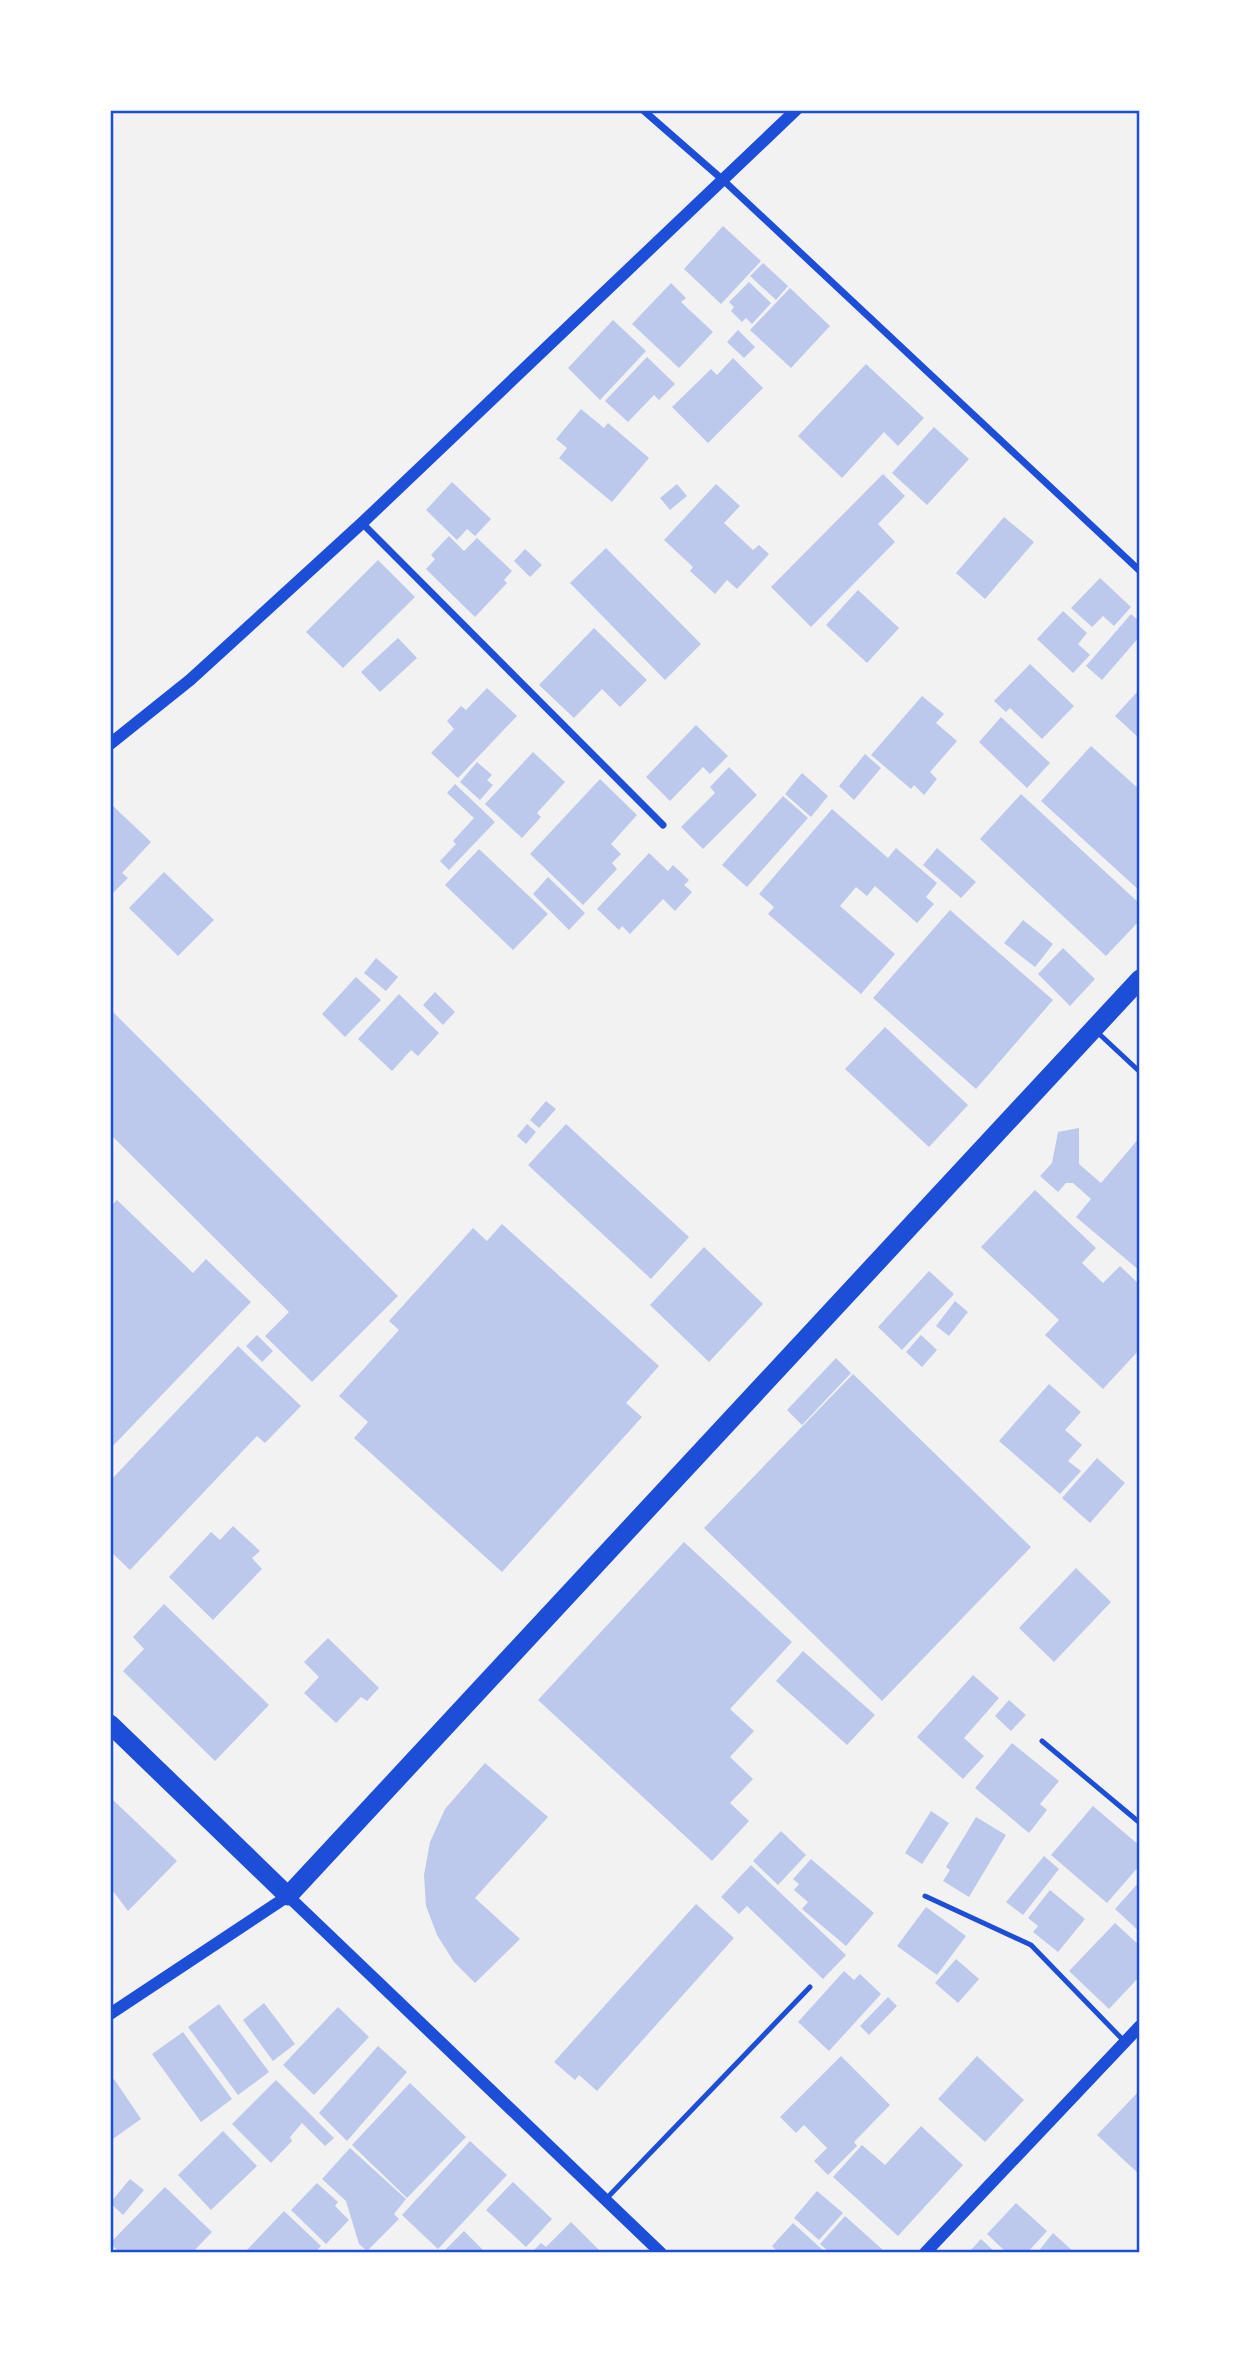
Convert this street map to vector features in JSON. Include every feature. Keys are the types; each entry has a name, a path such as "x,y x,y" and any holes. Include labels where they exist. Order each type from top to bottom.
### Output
{"highway":[{"path":"110,1724 288,1896 1140,979"}],"street":[{"path":"643,110 723,180 1140,571"},
{"path":"110,744 190,680 362,523 796,110"},
{"path":"362,523 663,825"},
{"path":"110,2014 288,1896 661,2253"},
{"path":"925,2253 1140,2026"}],"lane":[{"path":"1094,1029 1140,1072"},
{"path":"1042,1741 1140,1823"},
{"path":"926,1896 1031,1945 1125,2042"},
{"path":"605,2200 810,1987"}],"building":[{"path":"723,226 761,261 721,304 684,269"},
{"path":"763,263 788,286 776,300 750,276"},
{"path":"749,282 771,303 752,324 746,318 742,322 731,311 734,307 729,302"},
{"path":"671,283 686,298 681,302 713,332 679,368 632,324"},
{"path":"790,288 830,326 791,368 750,330"},
{"path":"613,320 646,351 600,400 568,368"},
{"path":"738,330 755,347 744,358 727,342"},
{"path":"647,357 675,384 659,400 654,395 628,422 605,401"},
{"path":"733,358 763,388 708,443 672,407 711,369 717,375"},
{"path":"866,364 924,418 898,446 884,432 842,478 798,436"},
{"path":"581,409 604,428 608,423 649,458 612,502 559,458 567,448 556,439"},
{"path":"934,427 969,459 927,505 892,473"},
{"path":"883,474 905,496 878,524 895,542 811,627 771,587"},
{"path":"452,482 491,519 475,536 467,529 457,540 426,510"},
{"path":"677,484 687,496 670,510 660,498"},
{"path":"716,484 740,506 724,523 753,550 759,545 769,554 737,589 727,580 715,594 690,571 693,567 664,540"},
{"path":"1004,517 1034,542 985,599 956,573"},
{"path":"449,536 464,551 477,538 512,571 504,580 507,583 475,617 426,569 435,559 431,555"},
{"path":"606,548 701,644 665,680 570,583"},
{"path":"525,549 542,565 530,577 514,561"},
{"path":"378,560 415,597 343,668 306,632"},
{"path":"1100,578 1131,607 1114,626 1103,616 1092,627 1071,608"},
{"path":"858,590 899,628 867,663 826,625"},
{"path":"1063,611 1087,633 1078,644 1090,655 1073,673 1037,639"},
{"path":"1131,614 1140,622 1140,636 1102,680 1086,666"},
{"path":"594,628 647,680 620,707 602,689 574,718 539,685"},
{"path":"398,638 417,658 380,692 361,672"},
{"path":"1030,664 1074,706 1042,739 1010,708 1006,712 994,701"},
{"path":"487,688 517,716 458,778 431,753 454,729 447,721 461,706 466,710"},
{"path":"1140,689 1140,739 1115,716"},
{"path":"922,696 944,714 936,723 957,741 930,772 937,779 924,795 914,785 911,789 871,755"},
{"path":"1001,717 1050,763 1027,788 979,742"},
{"path":"696,725 728,756 710,774 703,767 670,801 646,777"},
{"path":"1091,746 1140,790 1140,891 1041,801"},
{"path":"533,752 565,782 537,813 541,817 522,838 485,804"},
{"path":"865,754 881,768 854,800 839,786"},
{"path":"477,762 492,775 487,780 493,785 480,800 460,782"},
{"path":"729,767 757,795 703,849 681,827 715,793 710,787"},
{"path":"802,773 828,796 811,817 785,794"},
{"path":"600,779 637,815 611,844 621,854 612,863 617,869 583,905 530,854"},
{"path":"455,784 495,822 449,870 440,861 456,844 453,841 474,818 447,793"},
{"path":"1021,794 1140,904 1140,920 1106,956 980,839"},
{"path":"783,796 808,818 747,887 722,865"},
{"path":"112,805 151,842 122,873 128,878 110,896 110,807"},
{"path":"832,809 888,858 896,848 937,883 926,897 934,904 917,923 875,886 867,896 856,887 840,906 895,954 861,994 768,914 774,907 759,894"},
{"path":"937,848 976,882 961,898 923,865"},
{"path":"479,849 548,914 513,950 445,885"},
{"path":"649,853 668,871 673,865 689,880 684,885 692,892 675,911 663,899 630,934 622,926 619,930 597,909"},
{"path":"164,872 214,920 178,956 129,908"},
{"path":"548,877 585,913 569,930 533,894"},
{"path":"950,910 1053,1000 976,1089 873,998"},
{"path":"1023,920 1053,944 1035,967 1004,943"},
{"path":"1063,948 1095,979 1070,1006 1038,974"},
{"path":"376,958 398,977 386,991 364,973"},
{"path":"356,977 381,1000 345,1037 322,1014"},
{"path":"435,992 455,1012 443,1025 423,1005"},
{"path":"399,994 439,1033 418,1056 411,1050 392,1071 358,1039"},
{"path":"110,1009 398,1296 312,1382 265,1336 289,1312 110,1134"},
{"path":"885,1027 968,1105 929,1147 845,1069"},
{"path":"546,1101 556,1109 539,1128 530,1120"},
{"path":"527,1124 536,1132 526,1144 517,1136"},
{"path":"566,1124 689,1237 651,1279 528,1165"},
{"path":"1079,1128 1079,1164 1101,1183 1140,1137 1140,1271 1076,1217 1091,1199 1073,1183 1066,1183 1058,1192 1040,1176 1052,1163 1058,1132"},
{"path":"1035,1190 1096,1248 1082,1263 1103,1283 1120,1266 1140,1285 1140,1349 1103,1389 1045,1335 1059,1320 981,1247"},
{"path":"117,1200 193,1273 206,1259 251,1302 110,1449 110,1207"},
{"path":"502,1224 659,1366 626,1403 642,1417 502,1572 354,1438 368,1422 339,1396 399,1330 389,1321 473,1228 487,1241"},
{"path":"704,1247 763,1304 709,1362 650,1305"},
{"path":"929,1271 954,1294 902,1350 878,1327"},
{"path":"955,1301 968,1312 949,1336 936,1326"},
{"path":"257,1335 273,1351 262,1362 246,1346"},
{"path":"921,1335 937,1350 922,1367 906,1352"},
{"path":"238,1346 301,1406 265,1443 257,1436 130,1570 110,1551 110,1481"},
{"path":"836,1358 851,1373 802,1425 787,1410"},
{"path":"853,1374 1031,1547 882,1701 704,1528"},
{"path":"1049,1384 1081,1412 1065,1430 1082,1445 1068,1461 1081,1471 1060,1494 999,1441"},
{"path":"1097,1458 1125,1483 1090,1523 1062,1498"},
{"path":"233,1526 260,1551 252,1558 262,1569 213,1620 169,1577 211,1532 220,1540"},
{"path":"684,1542 792,1642 730,1709 754,1731 730,1757 753,1779 730,1803 749,1821 712,1861 538,1700"},
{"path":"1076,1568 1111,1602 1054,1662 1019,1628"},
{"path":"164,1604 269,1705 215,1761 123,1671 144,1649 133,1637"},
{"path":"328,1638 379,1688 367,1701 361,1697 336,1723 304,1693 319,1677 304,1662"},
{"path":"803,1651 875,1715 847,1745 776,1681"},
{"path":"973,1675 999,1698 964,1738 984,1756 963,1779 917,1737"},
{"path":"1009,1700 1026,1715 1011,1731 995,1716"},
{"path":"1012,1743 1059,1781 1040,1804 1047,1810 1029,1833 975,1788"},
{"path":"485,1763 548,1817 475,1898 520,1939 475,1983 454,1962 437,1935 426,1906 424,1875 430,1842 445,1809"},
{"path":"110,1797 177,1861 128,1911 110,1887"},
{"path":"1093,1806 1140,1846 1140,1865 1107,1903 1051,1855"},
{"path":"931,1811 949,1823 922,1864 905,1853"},
{"path":"976,1817 1006,1835 969,1897 943,1881 950,1870 946,1867"},
{"path":"781,1831 806,1855 778,1885 753,1861"},
{"path":"1044,1856 1059,1869 1023,1915 1006,1902"},
{"path":"811,1859 874,1913 846,1946 802,1909 808,1902 794,1890 799,1884 793,1879"},
{"path":"751,1865 846,1955 823,1979 747,1906 739,1914 721,1897"},
{"path":"1140,1881 1140,1932 1115,1909"},
{"path":"1050,1890 1085,1919 1058,1952 1033,1932 1038,1926 1028,1918"},
{"path":"696,1904 734,1938 597,2091 579,2075 575,2080 554,2062"},
{"path":"926,1907 966,1936 937,1975 897,1946"},
{"path":"1115,1923 1140,1946 1140,1976 1109,2009 1069,1971"},
{"path":"956,1959 979,1979 958,2003 935,1983"},
{"path":"844,1971 854,1980 860,1974 881,1994 829,2051 798,2022"},
{"path":"888,1997 897,2006 869,2035 860,2026"},
{"path":"264,2003 295,2044 273,2061 243,2020"},
{"path":"219,2004 269,2072 238,2095 188,2027"},
{"path":"338,2007 369,2037 314,2095 283,2065"},
{"path":"183,2032 232,2099 201,2122 152,2054"},
{"path":"378,2046 407,2072 347,2141 319,2113"},
{"path":"841,2056 890,2105 854,2142 857,2146 828,2175 814,2161 827,2148 804,2125 796,2133 780,2117"},
{"path":"977,2056 1024,2100 985,2142 938,2099"},
{"path":"114,2079 141,2119 110,2141 110,2082"},
{"path":"276,2080 334,2138 325,2146 302,2123 290,2137 292,2141 271,2163 232,2124"},
{"path":"410,2083 466,2137 407,2198 352,2145"},
{"path":"1140,2090 1140,2175 1097,2135"},
{"path":"921,2126 963,2165 898,2236 833,2177 862,2145 885,2165"},
{"path":"223,2131 257,2166 211,2210 178,2175"},
{"path":"470,2141 507,2175 438,2249 402,2215"},
{"path":"350,2148 406,2199 394,2214 399,2219 367,2251 359,2244 346,2201 322,2179"},
{"path":"130,2179 144,2190 123,2215 110,2203"},
{"path":"513,2182 552,2219 526,2247 486,2210"},
{"path":"317,2183 338,2202 335,2206 349,2220 326,2244 291,2210"},
{"path":"165,2187 212,2232 192,2253 120,2253 110,2243"},
{"path":"817,2191 843,2213 819,2240 794,2218"},
{"path":"1016,2203 1047,2231 1027,2253 1007,2253 987,2234"},
{"path":"284,2211 321,2246 314,2253 250,2253 247,2250"},
{"path":"845,2216 883,2250 880,2253 830,2253 820,2244"},
{"path":"571,2222 599,2250 596,2253 531,2253 541,2243 546,2247"},
{"path":"793,2223 826,2253 779,2253 772,2246"},
{"path":"464,2231 486,2253 442,2253"},
{"path":"1053,2233 1075,2253 1037,2253"},
{"path":"981,2239 996,2253 968,2253"}]}
